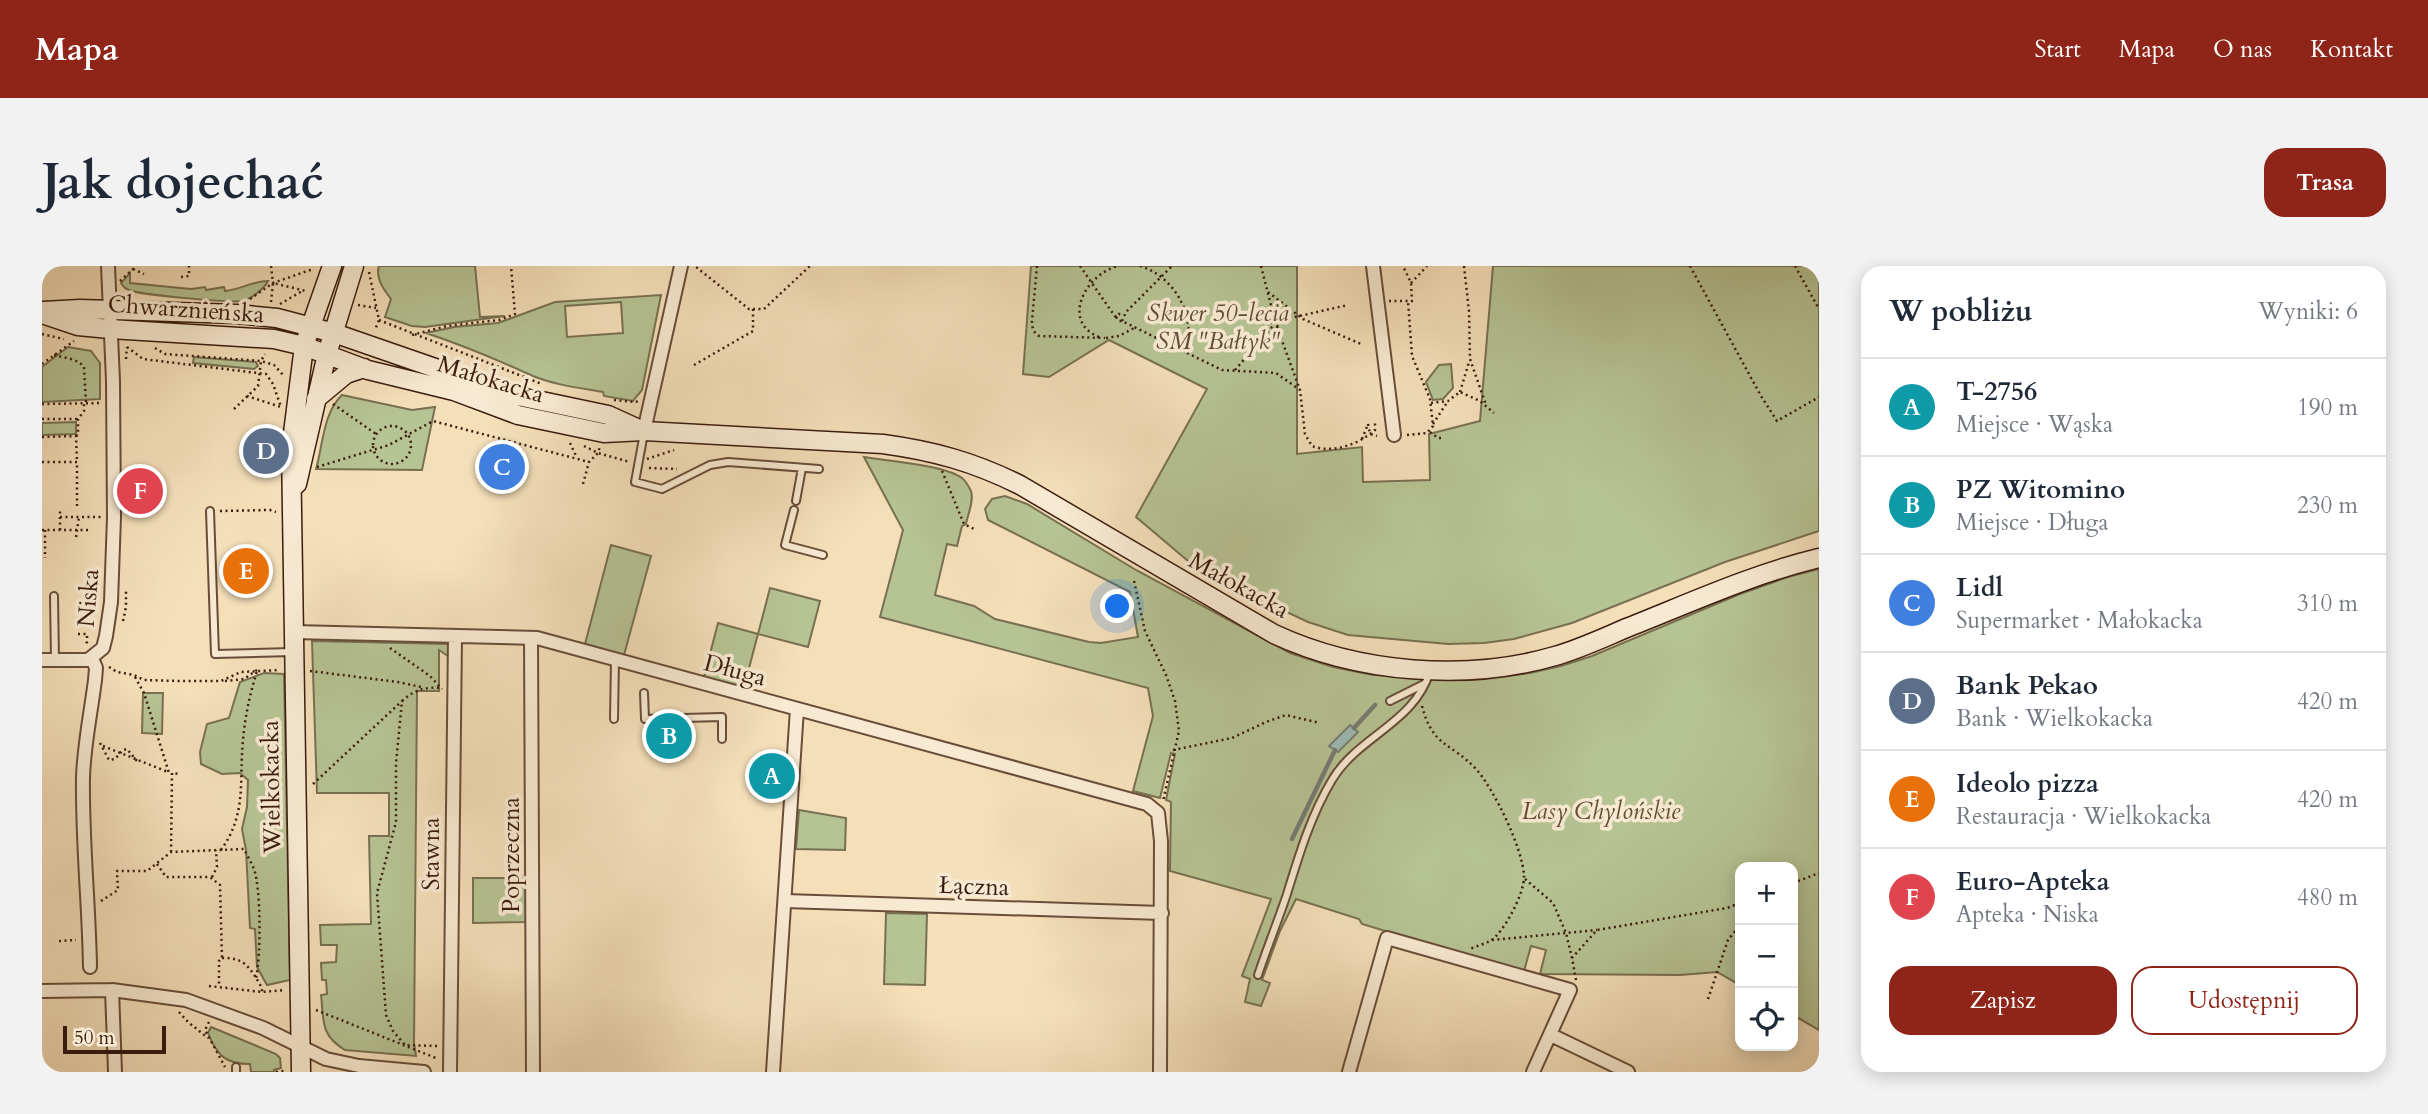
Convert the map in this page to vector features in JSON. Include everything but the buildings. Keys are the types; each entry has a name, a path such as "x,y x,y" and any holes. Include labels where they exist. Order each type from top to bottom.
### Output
{"main road":[{"name":"Wielkokacka","path":"286,507 305,456 327,354 355,266"},
{"name":"Wielkokacka","path":"293,1071 301,1047 294,632 286,507 304,345 324,267"},
{"name":"Chwarznieńska","path":"42,312 80,309 237,314 277,318 334,332"},
{"name":"Chwarznieńska","path":"42,312 78,326 243,335 304,345 327,354"},
{"name":"Małokacka","path":"334,332 513,395 608,415 644,431"},
{"name":"Małokacka","path":"327,354 364,368 454,391 518,415 604,433 644,431 883,444 962,459 1020,485 1216,602 1295,644 1341,658 1428,676 1502,667 1557,656 1751,578 1819,558"},
{"path":"316,399 346,374 364,368"}],"street":[{"name":"Niska","path":"90,967 83,775 96,668 92,658 103,648 111,602 114,448 108,266"},
{"path":"644,431 681,266"},
{"path":"1373,266 1400,435"},
{"name":"Długa","path":"294,632 531,638 1147,804 1159,805"},
{"name":"Stawna","path":"450,1072 455,637"},
{"name":"Poprzeczna","path":"531,638 533,1072"},
{"path":"49,660 81,662 92,658"},
{"path":"773,1072 797,709"},
{"path":"1159,805 1162,913 1160,1072"},
{"name":"Łączna","path":"785,901 1162,913"},
{"path":"1349,1072 1387,938 1573,987 1533,1072"},
{"path":"42,990 112,990 148,993 201,1003 337,1062 424,1072"},
{"path":"112,990 115,1072"},
{"path":"1551,1035 1628,1072"}],"lane":[{"path":"644,431 635,482 662,489 710,465 727,462 819,469"},
{"path":"796,500 803,468"},
{"path":"794,510 785,545 823,555"},
{"path":"210,511 215,654 294,652"},
{"path":"49,660 54,596"},
{"path":"614,719 615,659"},
{"path":"1258,975 1314,815 1333,779 1347,758 1401,716 1420,696 1428,676"},
{"path":"1390,701 1428,676"},
{"path":"644,693 645,719 722,717 722,738"}],"path":[{"path":"181,277 189,276 189,266"},
{"path":"270,305 273,283 271,266"},
{"path":"370,266 369,280 379,320 377,326"},
{"path":"412,335 456,324 499,320 515,314 511,266"},
{"path":"696,267 749,309 764,309 810,266"},
{"path":"1037,266 1032,321 1035,334 1105,338 1119,336 1133,328"},
{"path":"1080,266 1118,321 1222,370 1276,373 1300,390"},
{"path":"1105,338 1091,333 1081,317 1083,298 1091,282 1107,270 1118,266"},
{"path":"1140,266 1161,276 1174,289 1184,310 1188,332 1185,352"},
{"path":"1122,321 1123,315 1172,266"},
{"path":"1261,266 1275,318 1280,321"},
{"path":"1379,301 1412,301 1411,283 1403,266"},
{"path":"1411,283 1427,266"},
{"path":"1464,266 1470,359 1486,405"},
{"path":"1690,266 1777,421 1819,397"},
{"path":"1795,266 1819,309"},
{"path":"118,284 134,267 144,274"},
{"path":"244,303 273,283 324,267"},
{"path":"273,283 304,290 286,298 279,306"},
{"path":"1268,292 1299,317 1361,344"},
{"path":"1408,301 1412,356 1431,403 1433,424"},
{"path":"351,304 376,308"},
{"path":"1234,371 1280,321 1348,305"},
{"path":"694,365 753,331 753,309"},
{"path":"1116,317 1123,315"},
{"path":"1275,318 1271,322 1300,390 1305,434 1312,446 1324,448 1361,442 1375,429 1375,424"},
{"path":"379,320 545,385"},
{"path":"42,334 74,341 42,364"},
{"path":"149,345 164,354 261,361 278,367 285,379"},
{"path":"127,347 143,359 266,374 281,407 247,396"},
{"path":"192,354 192,365"},
{"path":"54,355 74,360 85,367 85,403 78,419 76,436 77,508"},
{"path":"1430,432 1448,401 1460,392 1470,359"},
{"path":"234,409 258,386 261,361"},
{"path":"1460,392 1486,405 1494,413"},
{"path":"612,399 636,402 643,396"},
{"path":"1431,403 1448,401"},
{"path":"42,404 103,403"},
{"path":"334,405 376,434"},
{"path":"42,419 78,419"},
{"path":"314,467 374,451 433,421 589,462"},
{"path":"1361,442 1368,424 1370,434"},
{"path":"392,426 404,430 408,435 410,447 400,462 381,461 374,451 376,434 381,430 392,426"},
{"path":"1400,435 1430,432 1443,438"},
{"path":"1370,434 1377,436"},
{"path":"42,437 76,436"},
{"path":"569,440 577,458"},
{"path":"583,484 589,462 598,453 630,462"},
{"path":"42,462 76,462"},
{"path":"645,467 683,469 694,473"},
{"path":"942,471 964,524 974,529"},
{"path":"125,482 133,481"},
{"path":"210,511 270,510 286,507"},
{"path":"60,508 60,530"},
{"path":"60,517 104,517"},
{"path":"76,537 79,517"},
{"path":"46,558 43,530 91,530"},
{"path":"1134,581 1145,631 1175,701 1179,731 1159,805"},
{"path":"78,634 87,634 87,642"},
{"path":"379,634 379,641 430,676 446,692"},
{"path":"103,672 108,667 144,680 236,681 257,670"},
{"path":"212,878 217,867 218,850 230,837 240,811 246,708 257,670"},
{"path":"221,681 241,672 276,670"},
{"path":"310,671 442,688"},
{"path":"134,675 144,693 170,773 171,852"},
{"path":"313,784 414,690 422,687"},
{"path":"1420,696 1425,719 1438,741 1466,759 1493,794 1511,830 1522,862 1524,878 1511,915 1492,940"},
{"path":"402,701 396,763 396,822 377,893 386,1015 393,1031 405,1045 444,1046"},
{"path":"1173,750 1232,738 1286,715 1320,723"},
{"path":"137,761 128,750 123,750 120,754 115,759 109,760 103,747 112,750 120,754 137,761 170,773 179,774"},
{"path":"102,901 118,890 117,871 148,871 171,852 244,849 254,868 257,883 260,961 256,978"},
{"path":"157,864 166,877 212,878 220,885 222,958 219,961 219,987"},
{"path":"1798,881 1819,873"},
{"path":"1524,878 1553,903 1566,933 1572,958 1573,987"},
{"path":"1449,956 1492,940 1597,930 1735,905"},
{"path":"1572,958 1597,930"},
{"path":"1708,999 1728,940 1735,931"},
{"path":"59,941 90,940"},
{"path":"222,958 242,960 256,978 261,992"},
{"path":"209,986 261,992 285,990"},
{"path":"176,1008 208,1038"},
{"path":"313,1009 439,1059"},
{"path":"209,1022 205,1030 224,1068"},
{"path":"276,1072 293,1071"}],"green space":[{"path":"379,266 475,266 480,317 505,316 425,327 412,326 385,317 391,299 379,279"},
{"name":"Skwer 50-lecia SM \"Bałtyk\"","path":"1031,266 1297,266 1297,454 1362,447 1363,482 1430,480 1429,434 1480,421 1493,266 1819,266 1819,531 1725,562 1572,623 1514,639 1448,644 1348,635 1308,622 1201,572 1136,517 1207,389 1109,340 1049,377 1023,374"},
{"path":"130,273 130,283 191,289 205,287 206,290 224,287 225,291 268,281 246,300 222,301 129,290 121,283"},
{"path":"661,295 642,390 633,401 541,379 426,333 498,323 555,302","holes":["621,302 623,333 567,337 565,306"]},
{"path":"68,347 91,351 100,363 100,399 42,402 42,367"},
{"path":"194,357 256,362 258,366 254,369 193,363"},
{"path":"1451,364 1453,388 1443,399 1433,400 1426,382 1439,365"},
{"path":"342,395 412,410 435,407 422,470 316,469 327,420"},
{"path":"76,422 76,434 42,435 42,423"},
{"name":"Lasy Chylońskie","path":"864,457 942,470 966,482 972,495 966,524 962,526 957,546 947,544 935,595 974,606 995,619 1089,642 1101,643 1138,637 1130,592 988,520 985,509 992,499 1005,496 1027,504 1136,570 1290,653 1333,667 1373,675 1468,680 1530,673 1561,666 1592,656 1740,594 1819,569 1819,1030 1798,1018 1798,862 1735,862 1735,982 1717,972 1680,975 1540,974 1546,950 1531,946 1524,971 1362,924 1359,919 1296,899 1280,931 1262,980 1270,983 1261,1006 1245,1002 1250,979 1242,976 1271,899 1170,871 1171,802 1166,800 1175,754 1171,753 1160,798 1133,791 1153,716 1148,688 880,617 903,530"},
{"path":"611,545 651,556 624,655 585,644"},
{"path":"770,588 820,601 808,647 758,634"},
{"path":"718,623 758,634 744,687 704,677"},
{"path":"312,641 449,644 451,658 439,650 439,691 417,691 416,1056 345,1050 331,1039 323,1020 321,995 327,994 326,980 322,980 321,963 336,962 337,945 321,945 320,925 371,924 369,836 389,836 389,793 317,793"},
{"path":"264,673 284,674 290,980 267,985 257,967 255,929 250,928 246,850 242,829 247,807 248,780 240,773 222,774 201,764 200,752 207,724 229,718 240,682"},
{"path":"143,693 163,693 162,734 142,733"},
{"path":"799,810 846,818 845,850 796,849"},
{"path":"473,878 526,878 527,922 473,923"},
{"path":"886,913 927,914 925,985 884,984"},
{"path":"211,1027 276,1054 280,1058 281,1068 274,1070 275,1072 251,1072 250,1064 223,1057 211,1041 208,1033"}],"water":[{"path":"1350,725 1358,732 1338,752 1329,746"}],"waterway":[{"path":"1354,728 1375,705"},
{"path":"1292,839 1335,750"}],"place":[{"name":"Bank Pekao","path":"266,451"},
{"name":"Lidl","path":"502,467"},
{"name":"Euro-Apteka","path":"140,491"},
{"name":"Ideolo pizza","path":"246,571"},
{"name":"PZ Witomino","path":"669,736"},
{"name":"T-2756","path":"772,776"}]}
